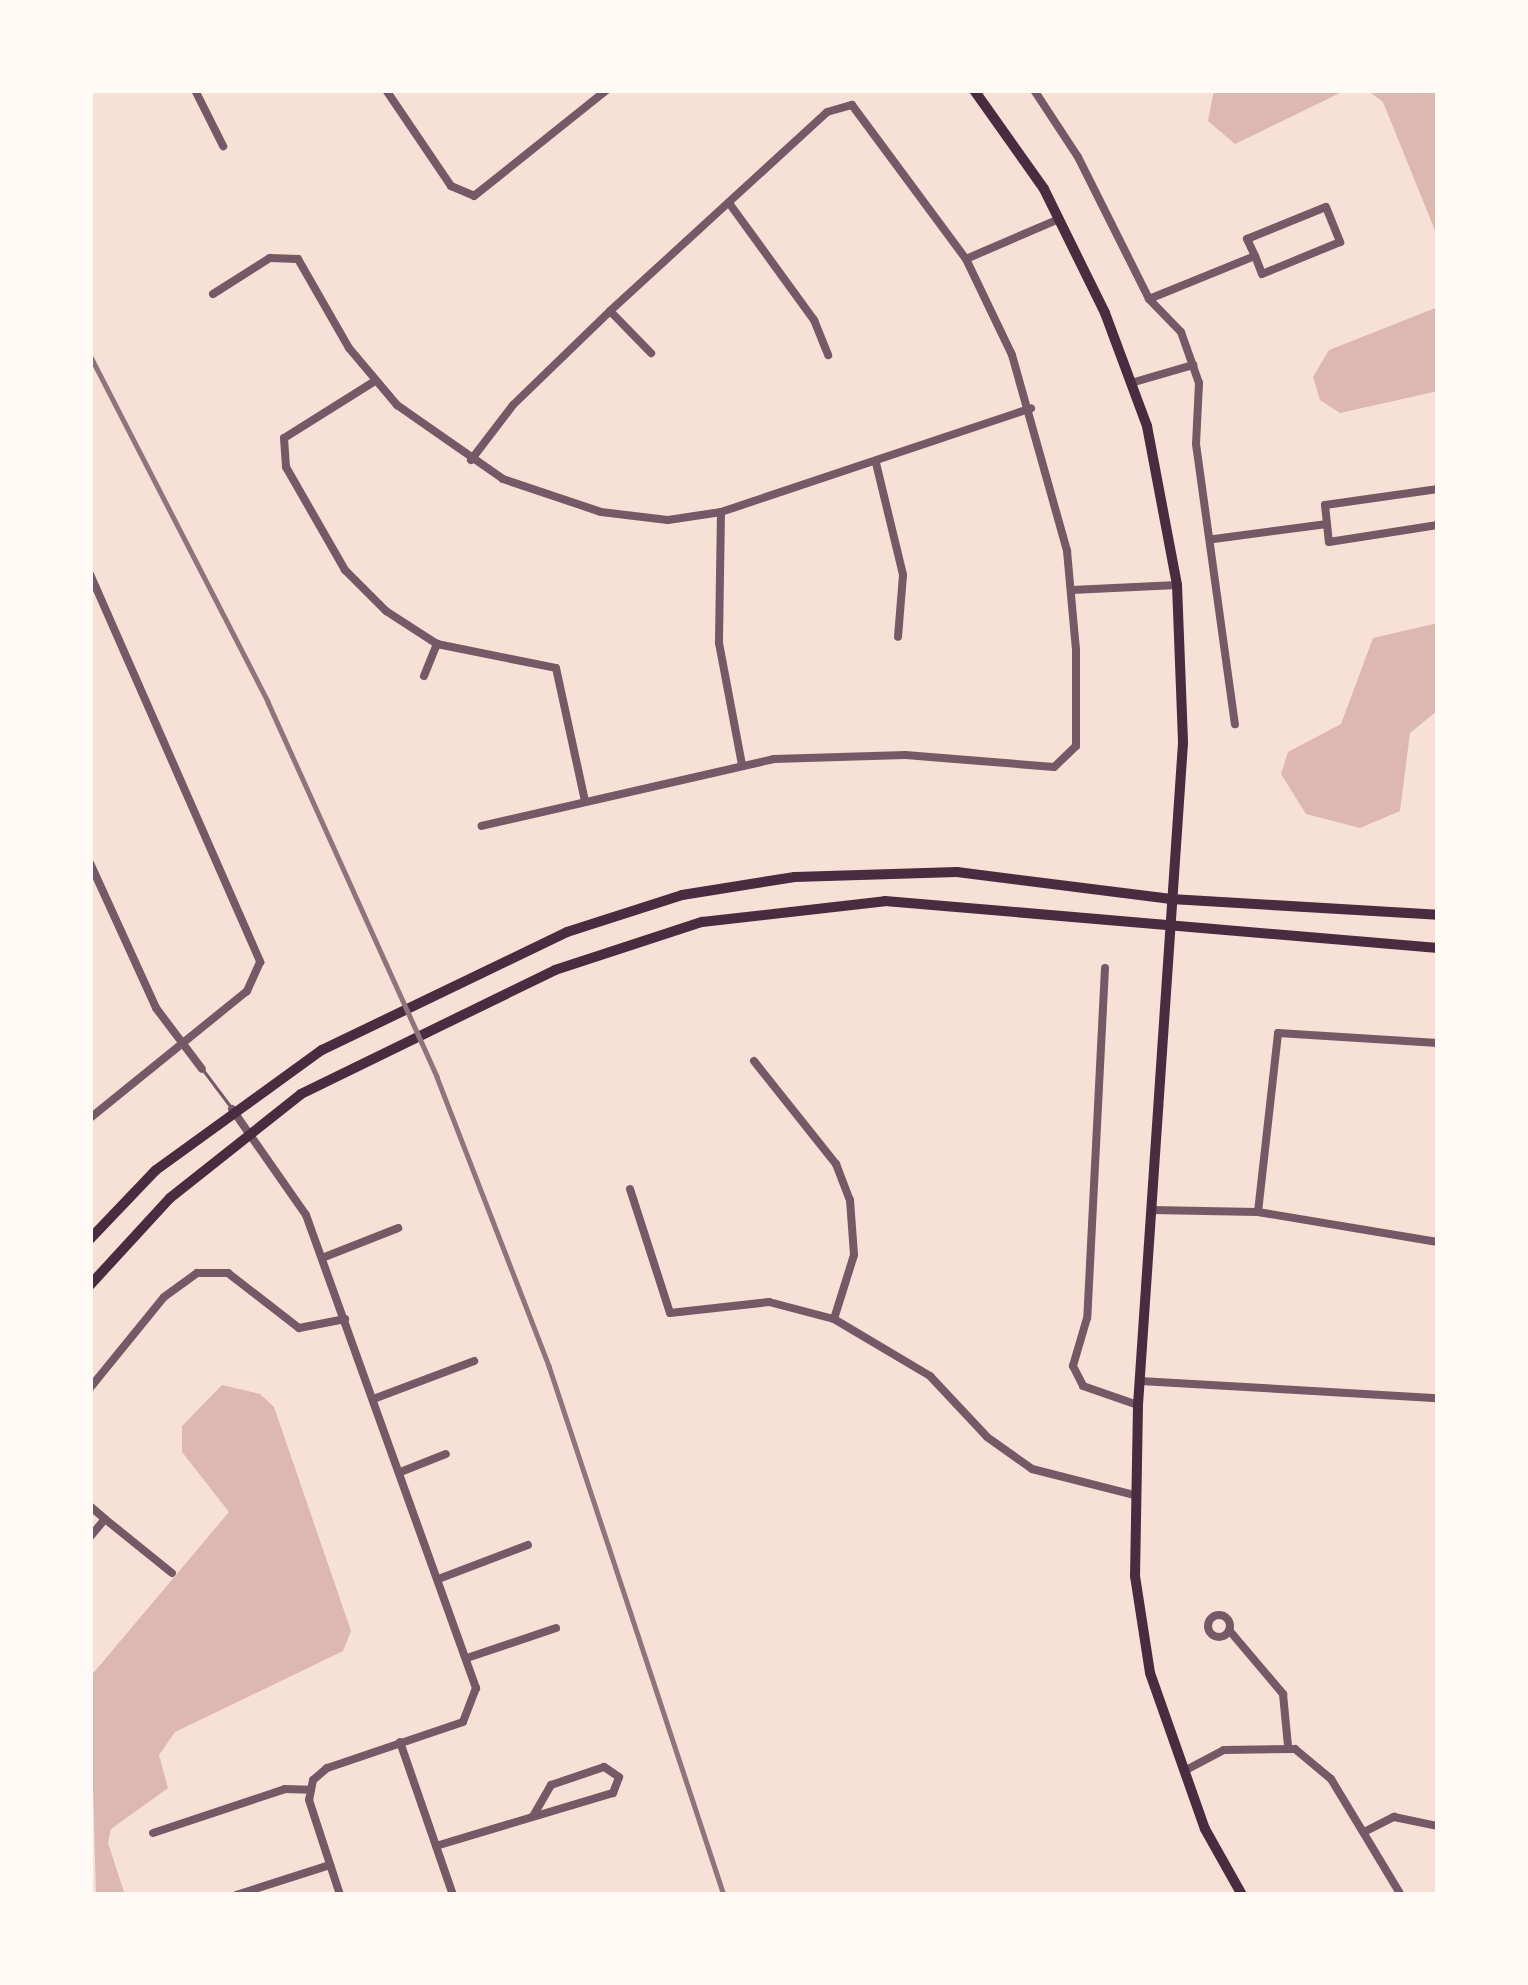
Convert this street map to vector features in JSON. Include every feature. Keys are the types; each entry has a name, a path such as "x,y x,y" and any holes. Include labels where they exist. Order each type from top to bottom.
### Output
{"main road":[{"path":"974,90 1059,219 1132,383 1160,476 1177,584 1184,743 1138,1405 1135,1576 1150,1673 1184,1771 1242,1895"},
{"path":"90,1239 156,1170 232,1108 380,1017 567,932 682,895 795,877 957,872 1172,899 1438,915"},
{"path":"90,1285 170,1198 301,1094 556,970 702,922 885,901 1169,931 1438,948"}],"street":[{"path":"195,90 223,146"},
{"path":"386,90 463,194 486,193 607,90"},
{"path":"1034,90 1078,157 1149,299 1180,332 1193,365 1202,400 1196,444 1214,539 1235,724"},
{"path":"471,460 513,405 610,311 827,112 851,105 966,259 1031,407 1072,590 1072,754 1054,767 904,755 742,765 482,826"},
{"path":"729,203 781,269 828,355"},
{"path":"1326,207 1340,242 1262,274 1255,256 1247,239 1326,207"},
{"path":"966,259 1059,219"},
{"path":"1149,299 1255,256"},
{"path":"214,294 270,258 298,259 376,381 471,460 538,494 601,512 668,520 721,512 1031,407"},
{"path":"610,311 651,353"},
{"path":"1132,383 1193,365"},
{"path":"376,381 280,448 345,570 386,611 437,644 556,668 585,801"},
{"path":"876,463 902,574 898,637"},
{"path":"1438,489 1325,505 1329,542 1438,525"},
{"path":"721,512 719,643 742,765"},
{"path":"1214,539 1327,524"},
{"path":"90,574 260,962 247,991 179,1040 90,1118"},
{"path":"1072,590 1177,584"},
{"path":"424,676 437,644"},
{"path":"90,863 156,1008 202,1069"},
{"path":"1106,968 1087,1318 1073,1366 1083,1386 1138,1405"},
{"path":"1258,1212 1278,1033 1438,1043"},
{"path":"754,1061 825,1148 850,1200 854,1255 834,1319"},
{"path":"232,1108 298,1198 403,1471 477,1698 470,1716 327,1768 310,1790"},
{"path":"631,1189 670,1313 769,1302 834,1319 930,1376 987,1437 1032,1469 1134,1495"},
{"path":"1150,1210 1258,1212 1438,1242"},
{"path":"322,1258 398,1228"},
{"path":"90,1388 164,1297 197,1273 227,1273 299,1328 344,1318"},
{"path":"376,1398 474,1360"},
{"path":"1140,1381 1438,1398"},
{"path":"403,1471 446,1454"},
{"path":"90,1506 172,1573"},
{"path":"90,1537 105,1519"},
{"path":"440,1578 528,1546"},
{"path":"467,1658 556,1628"},
{"path":"1229,1630 1283,1694 1288,1746"},
{"path":"400,1742 453,1895"},
{"path":"1184,1771 1224,1750 1288,1746 1331,1779 1401,1895"},
{"path":"436,1846 613,1793 619,1777 604,1768 548,1787 533,1816"},
{"path":"153,1833 285,1789 310,1790"},
{"path":"310,1790 340,1895"},
{"path":"1364,1832 1394,1817 1438,1826"},
{"path":"236,1895 330,1865"}],"lane":[{"path":"202,1069 232,1108"}],"shaded area":[{"path":"1214,90 1346,90 1235,144 1208,121"},
{"path":"1367,90 1438,90 1438,238 1383,102"},
{"path":"1438,307 1438,391 1340,413 1320,400 1313,377 1329,350"},
{"path":"1438,623 1438,710 1410,733 1400,811 1360,828 1306,814 1281,774 1288,752 1341,724 1373,638"},
{"path":"222,1385 260,1394 274,1407 351,1631 343,1651 175,1732 159,1755 168,1788 111,1829 108,1843 125,1895 96,1895 90,1677 229,1512 182,1452 182,1426"}],"railway":[{"path":"90,355 268,702 437,1077 549,1366 724,1895"}]}
